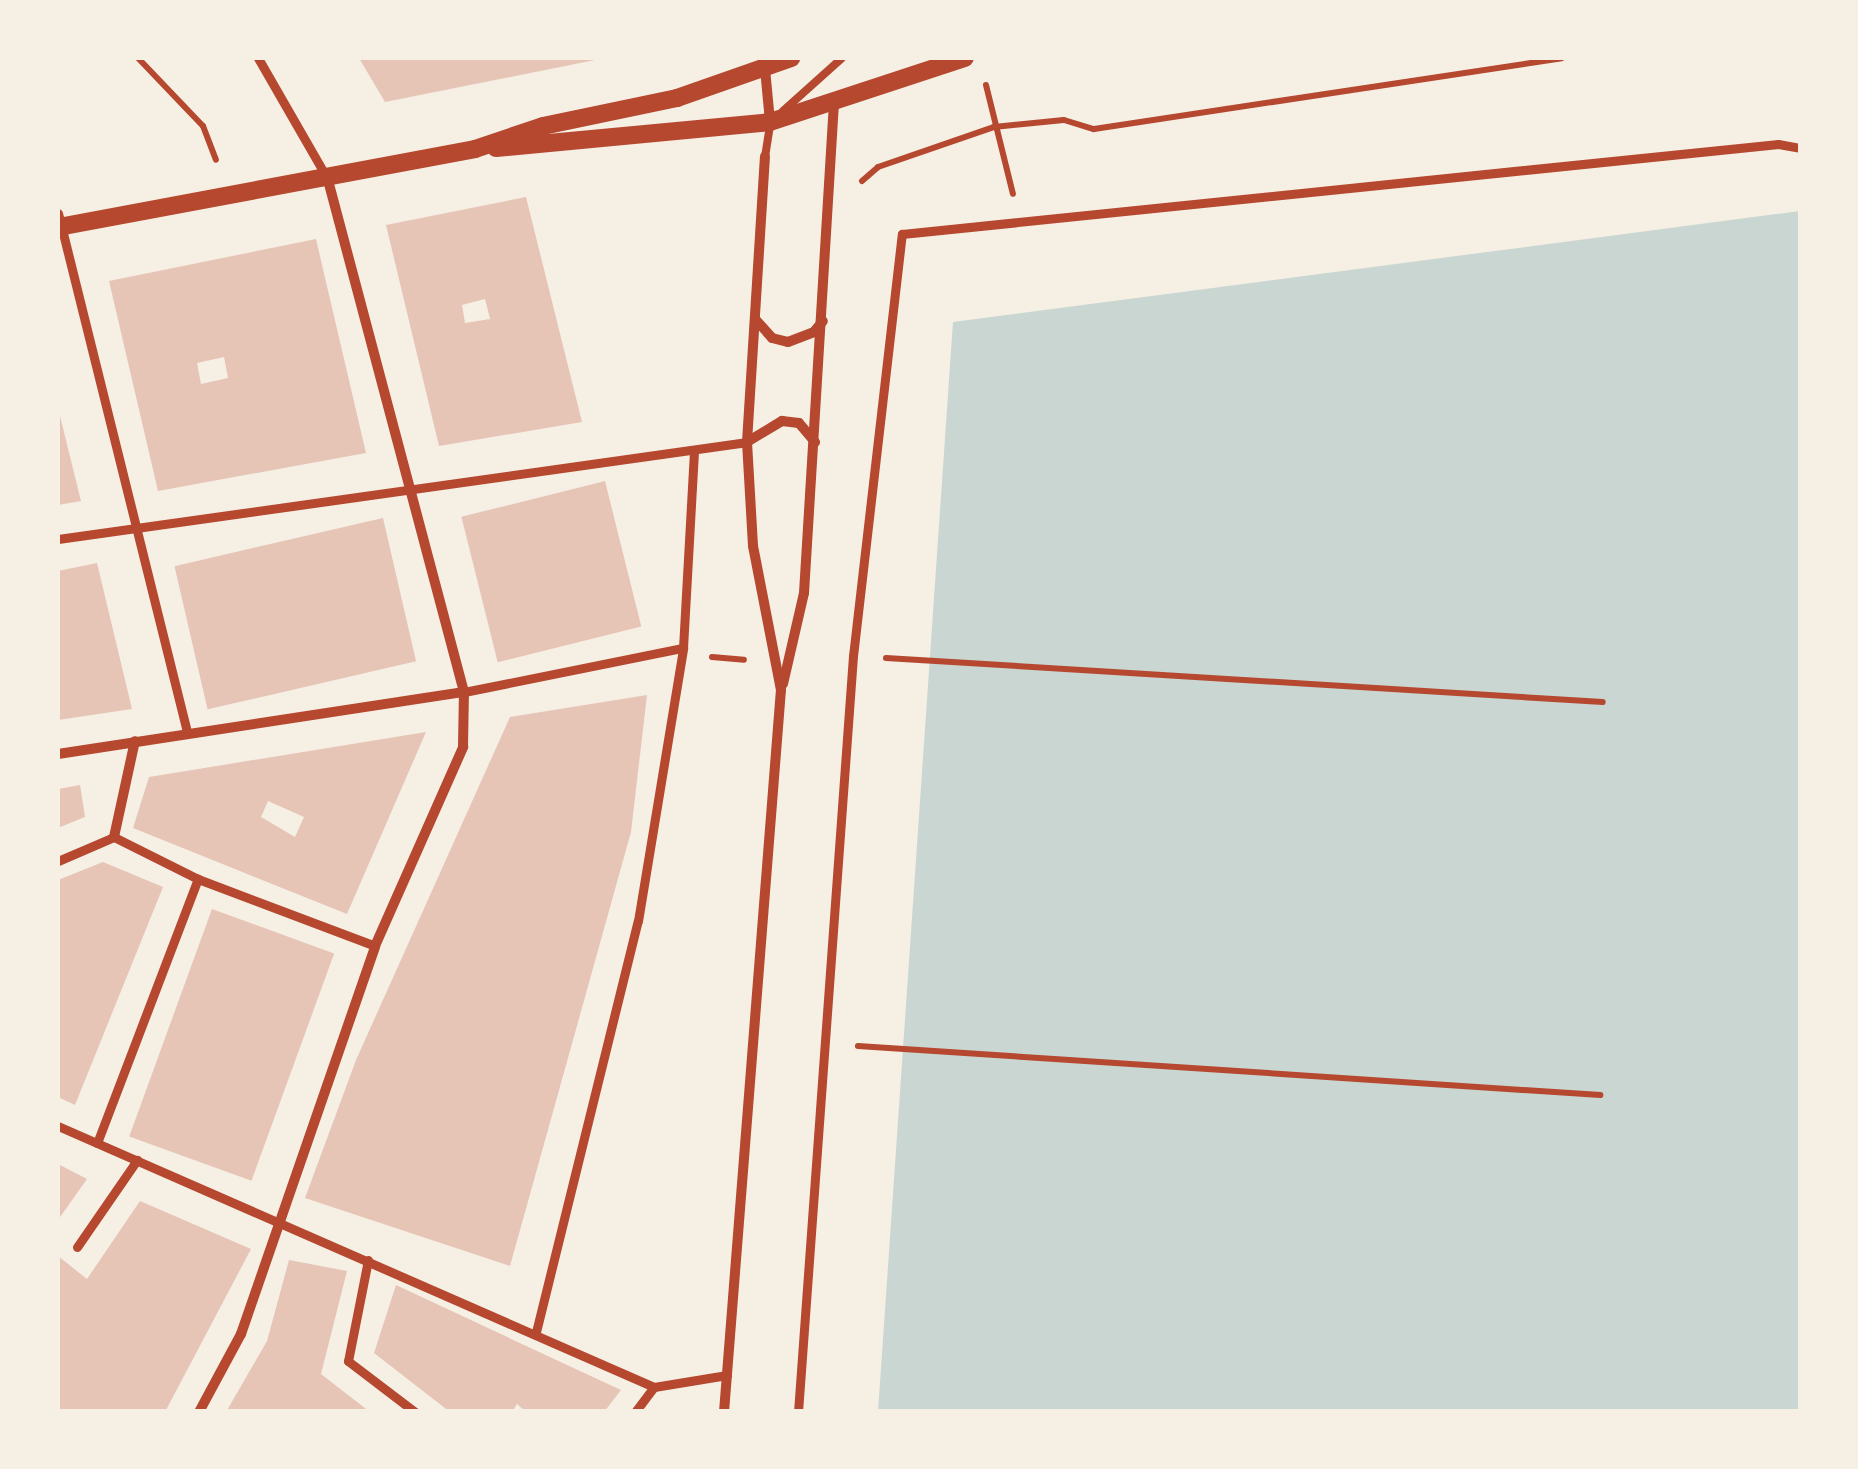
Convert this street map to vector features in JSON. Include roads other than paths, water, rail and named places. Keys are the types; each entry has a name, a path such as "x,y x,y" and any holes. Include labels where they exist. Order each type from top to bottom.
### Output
{"street":[{"path":"199,1412 240,1334 375,946 464,747 464,692 328,180 258,58"},
{"path":"475,149 543,126 677,98 766,62 791,58"},
{"path":"187,732 60,222 230,199 475,149 770,122 966,58"},
{"path":"766,62 770,122"},
{"path":"724,1412 781,690 804,593 825,318 834,104"},
{"path":"798,1412 853,656 902,234 1778,144 1800,148"},
{"path":"765,157 748,442 753,546 781,690"},
{"path":"756,319 772,338 788,342 814,332 825,318"},
{"path":"58,539 694,451 748,442 782,421 800,424 815,442"},
{"path":"536,1332 638,922 682,648 694,451"},
{"path":"58,754 464,692 682,648"},
{"path":"114,837 135,741"},
{"path":"58,861 114,837 198,879 375,946"},
{"path":"97,1143 198,879"},
{"path":"58,1126 536,1332 654,1387 727,1374"},
{"path":"77,1247 136,1160"},
{"path":"368,1260 348,1361 414,1412"},
{"path":"635,1412 654,1387"}],"lane":[{"path":"765,157 770,122 842,58"}]}
